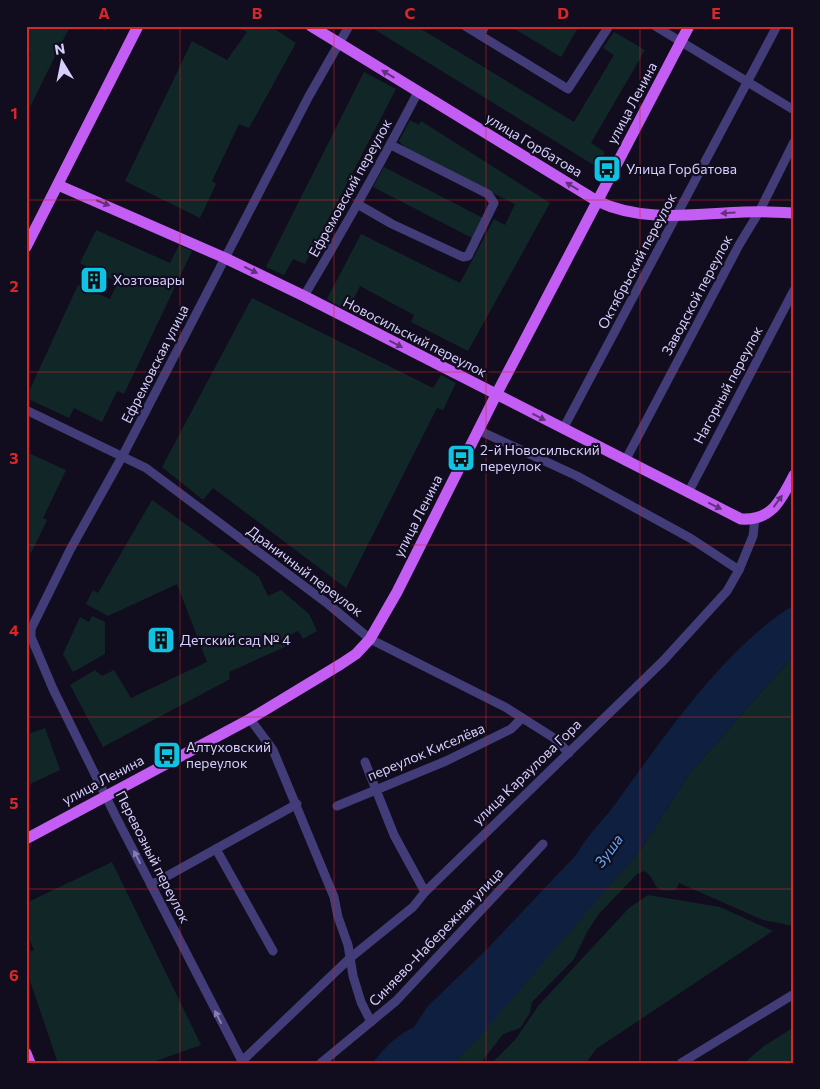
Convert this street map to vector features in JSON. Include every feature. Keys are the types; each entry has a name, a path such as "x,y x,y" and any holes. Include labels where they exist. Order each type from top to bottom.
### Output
{"main road":[{"path":"26,247 138,26"},
{"name":"улица Горбатова","path":"311,26 597,201 613,208 636,213 677,215 759,212 794,213"},
{"name":"улица Ленина","path":"26,839 250,719 356,654 370,639 689,26"},
{"name":"Новосильский переулок","path":"58,185 226,258 688,493 741,519 755,520"},
{"path":"755,520 777,504 794,475"},
{"path":"26,1053 30,1063"}],"street":[{"name":"Ефремовская улица","path":"31,637 31,629 36,615 123,455 349,26"},
{"path":"465,26 568,89 609,26"},
{"path":"480,35 485,26"},
{"path":"655,26 680,43 794,110"},
{"name":"Октябрьский переулок","path":"563,429 777,26"},
{"name":"Ефремовский переулок","path":"304,296 358,205 369,180 418,92"},
{"name":"Заводской переулок","path":"625,461 739,245 759,212 794,142"},
{"path":"358,205 386,221 463,257 468,256 483,228 494,203 488,194 390,145"},
{"name":"Нагорный переулок","path":"688,493 794,290"},
{"name":"Драничный переулок","path":"26,410 123,455 168,484 196,507 328,604 370,639 474,690 554,738 569,753"},
{"path":"478,430 577,476 690,538 739,570"},
{"name":"улица Караулова Гора","path":"242,1062 350,958 413,908 425,892 663,661 727,592 739,570 753,536 755,520"},
{"name":"Перевозный переулок","path":"31,637 53,689 242,1062"},
{"name":"переулок Киселёва","path":"336,806 446,761 511,729 522,718"},
{"path":"250,719 273,750 297,804 334,897 338,917 348,945 361,1002 371,1022"},
{"path":"365,762 394,834 425,892"},
{"path":"151,884 297,804"},
{"name":"Синяево-Набережная улица","path":"321,1063 396,1001 544,844"},
{"path":"216,850 272,951"},
{"path":"681,1063 794,994"}],"green space":[{"path":"26,26 70,26 26,115 26,61 31,53 26,50"},
{"path":"236,26 270,26 296,43 249,128 239,124 212,181 216,184 200,218 125,181 192,41 227,60 247,32"},
{"path":"369,26 416,26 574,122 614,55 603,48 614,32 645,50 591,143 605,152 597,167"},
{"path":"510,26 579,26 561,57"},
{"path":"364,72 396,89 305,264 293,259 284,275 266,267"},
{"path":"410,120 419,125 421,121 550,203 468,351 411,322 414,315 360,286 348,311 327,299 361,234 460,283 494,219 505,225 515,204 407,150 399,141"},
{"path":"384,167 485,219 474,239 373,187"},
{"path":"96,230 170,263 179,245 192,251 124,394 117,391 102,422 74,408 69,418 26,398 78,285 110,299 118,282 80,263"},
{"path":"252,298 433,388 441,375 456,383 443,410 437,408 346,588 213,488 203,500 162,467"},
{"path":"26,452 66,470 43,518 47,520 31,553 26,551"},
{"path":"152,500 259,577 268,596 281,590 309,614 317,631 303,639 298,631 283,638 287,646 229,672 230,679 103,747 70,685 95,670 102,676 114,670 131,698 207,662 177,584 108,616 86,604 93,590 98,593"},
{"path":"92,616 105,622 105,654 73,672 63,654 80,617 89,622"},
{"path":"794,655 794,926 763,920 679,883 676,890 661,890 644,871 637,874 598,915 587,932 574,959 532,1002 530,1013 520,1028 503,1034 481,1063 454,1063 642,848 689,774"},
{"path":"45,728 60,770 26,786 28,751 26,735"},
{"path":"112,862 201,1045 150,1063 58,1063 26,969 26,953 34,950 26,931 26,903"},
{"path":"648,895 720,907 773,931 596,1049 586,1063 492,1063 515,1040 539,1005 629,908"},
{"path":"794,1027 794,1063 744,1063 764,1046"}],"water":[{"name":"Зуша","path":"794,605 794,655 689,774 642,848 480,1036 454,1063 372,1063 390,1043 414,1027 428,1006 485,951 577,854 654,750 720,669 768,623"}],"place":[{"name":"Улица Горбатова","path":"607,169"},
{"name":"Хозтовары","path":"94,280"},
{"name":"2-й Новосильский переулок","path":"461,458"},
{"name":"Детский сад № 4","path":"161,640"},
{"name":"Алтуховский переулок","path":"167,755"}]}
